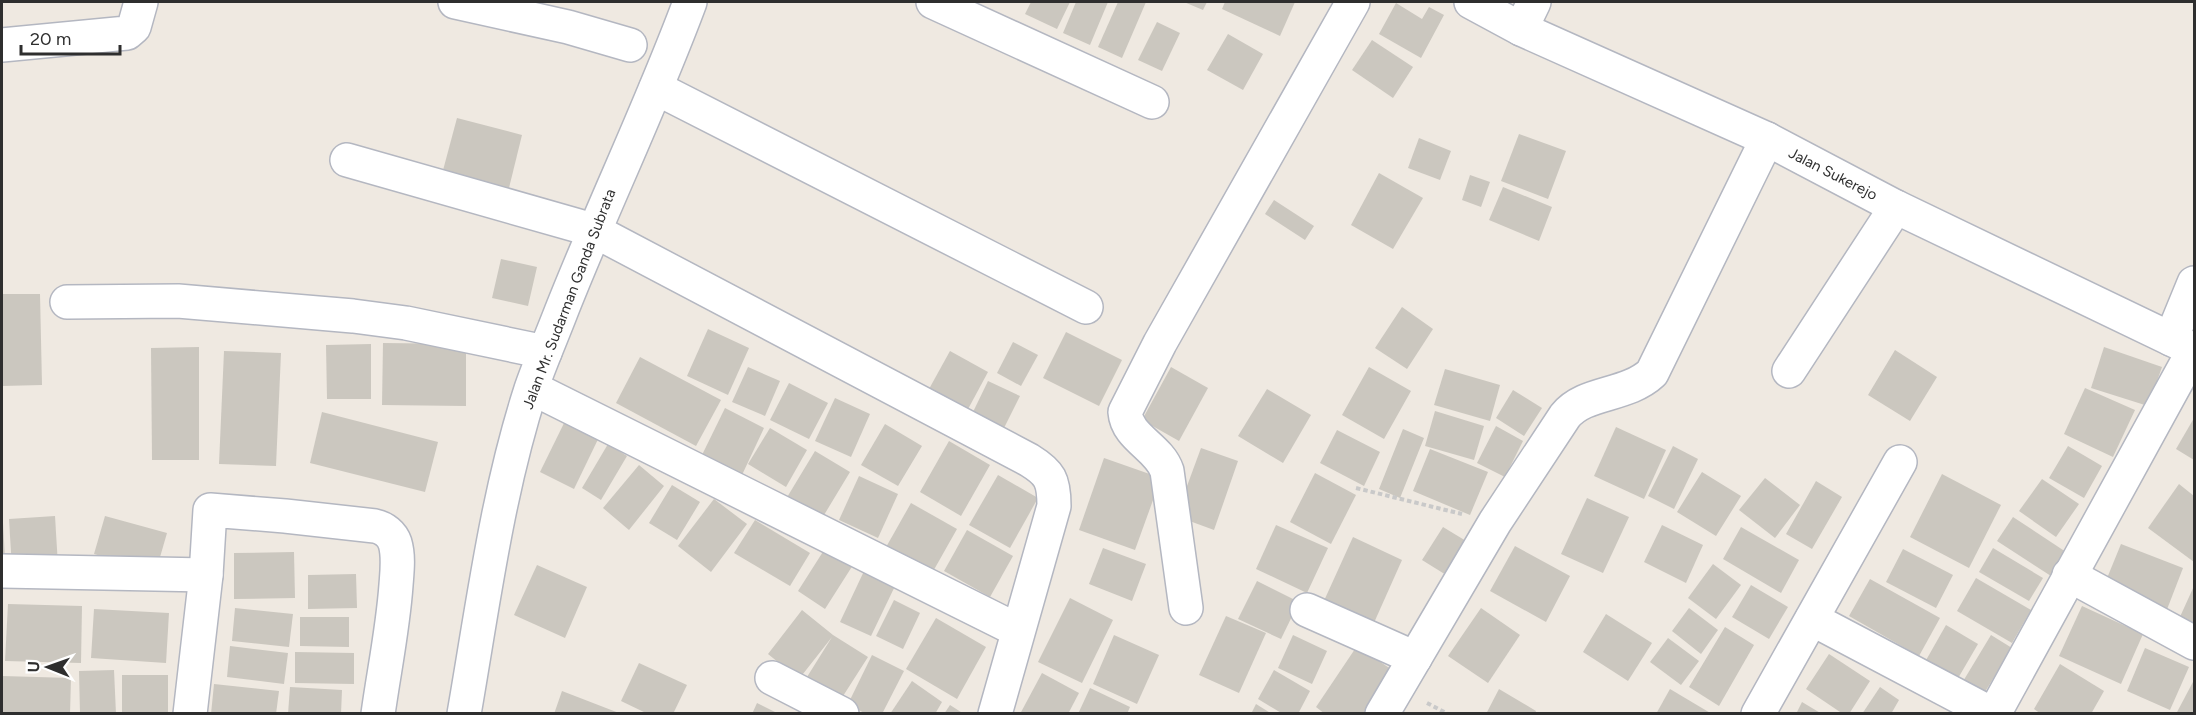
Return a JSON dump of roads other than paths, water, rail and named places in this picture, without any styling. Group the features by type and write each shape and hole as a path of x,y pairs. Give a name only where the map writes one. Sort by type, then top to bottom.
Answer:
{"street":[{"path":"2,45 127,33 134,27 141,2"},
{"path":"455,2 568,27 630,45"},
{"name":"Jalan Mr. Sudarman Ganda Subrata","path":"464,714 496,529 509,468 532,387 593,230 656,88 690,2"},
{"path":"933,2 1152,102"},
{"path":"1186,608 1167,471 1160,457 1127,424 1125,412 1160,343 1353,2"},
{"name":"Jalan Sukerejo","path":"1471,2 1527,15 1896,207 2186,347"},
{"path":"656,88 1086,307"},
{"path":"1382,714 1495,522 1570,410 1583,402 1631,388 1652,373 1767,140"},
{"path":"347,160 593,230 1018,454 1048,474 1054,492 1054,506 995,714"},
{"path":"1789,371 1896,207"},
{"path":"1812,619 1993,714 2069,575 2186,347 2194,283"},
{"path":"67,302 178,301 353,316 406,323 546,352"},
{"path":"532,387 1017,630"},
{"path":"1758,714 1900,462"},
{"path":"190,714 206,575 210,510 375,526 386,531 395,543 397,574 378,714"},
{"path":"2,571 206,575"},
{"path":"2069,575 2194,643"},
{"path":"1307,610 1414,658"},
{"path":"772,678 842,714"}]}
